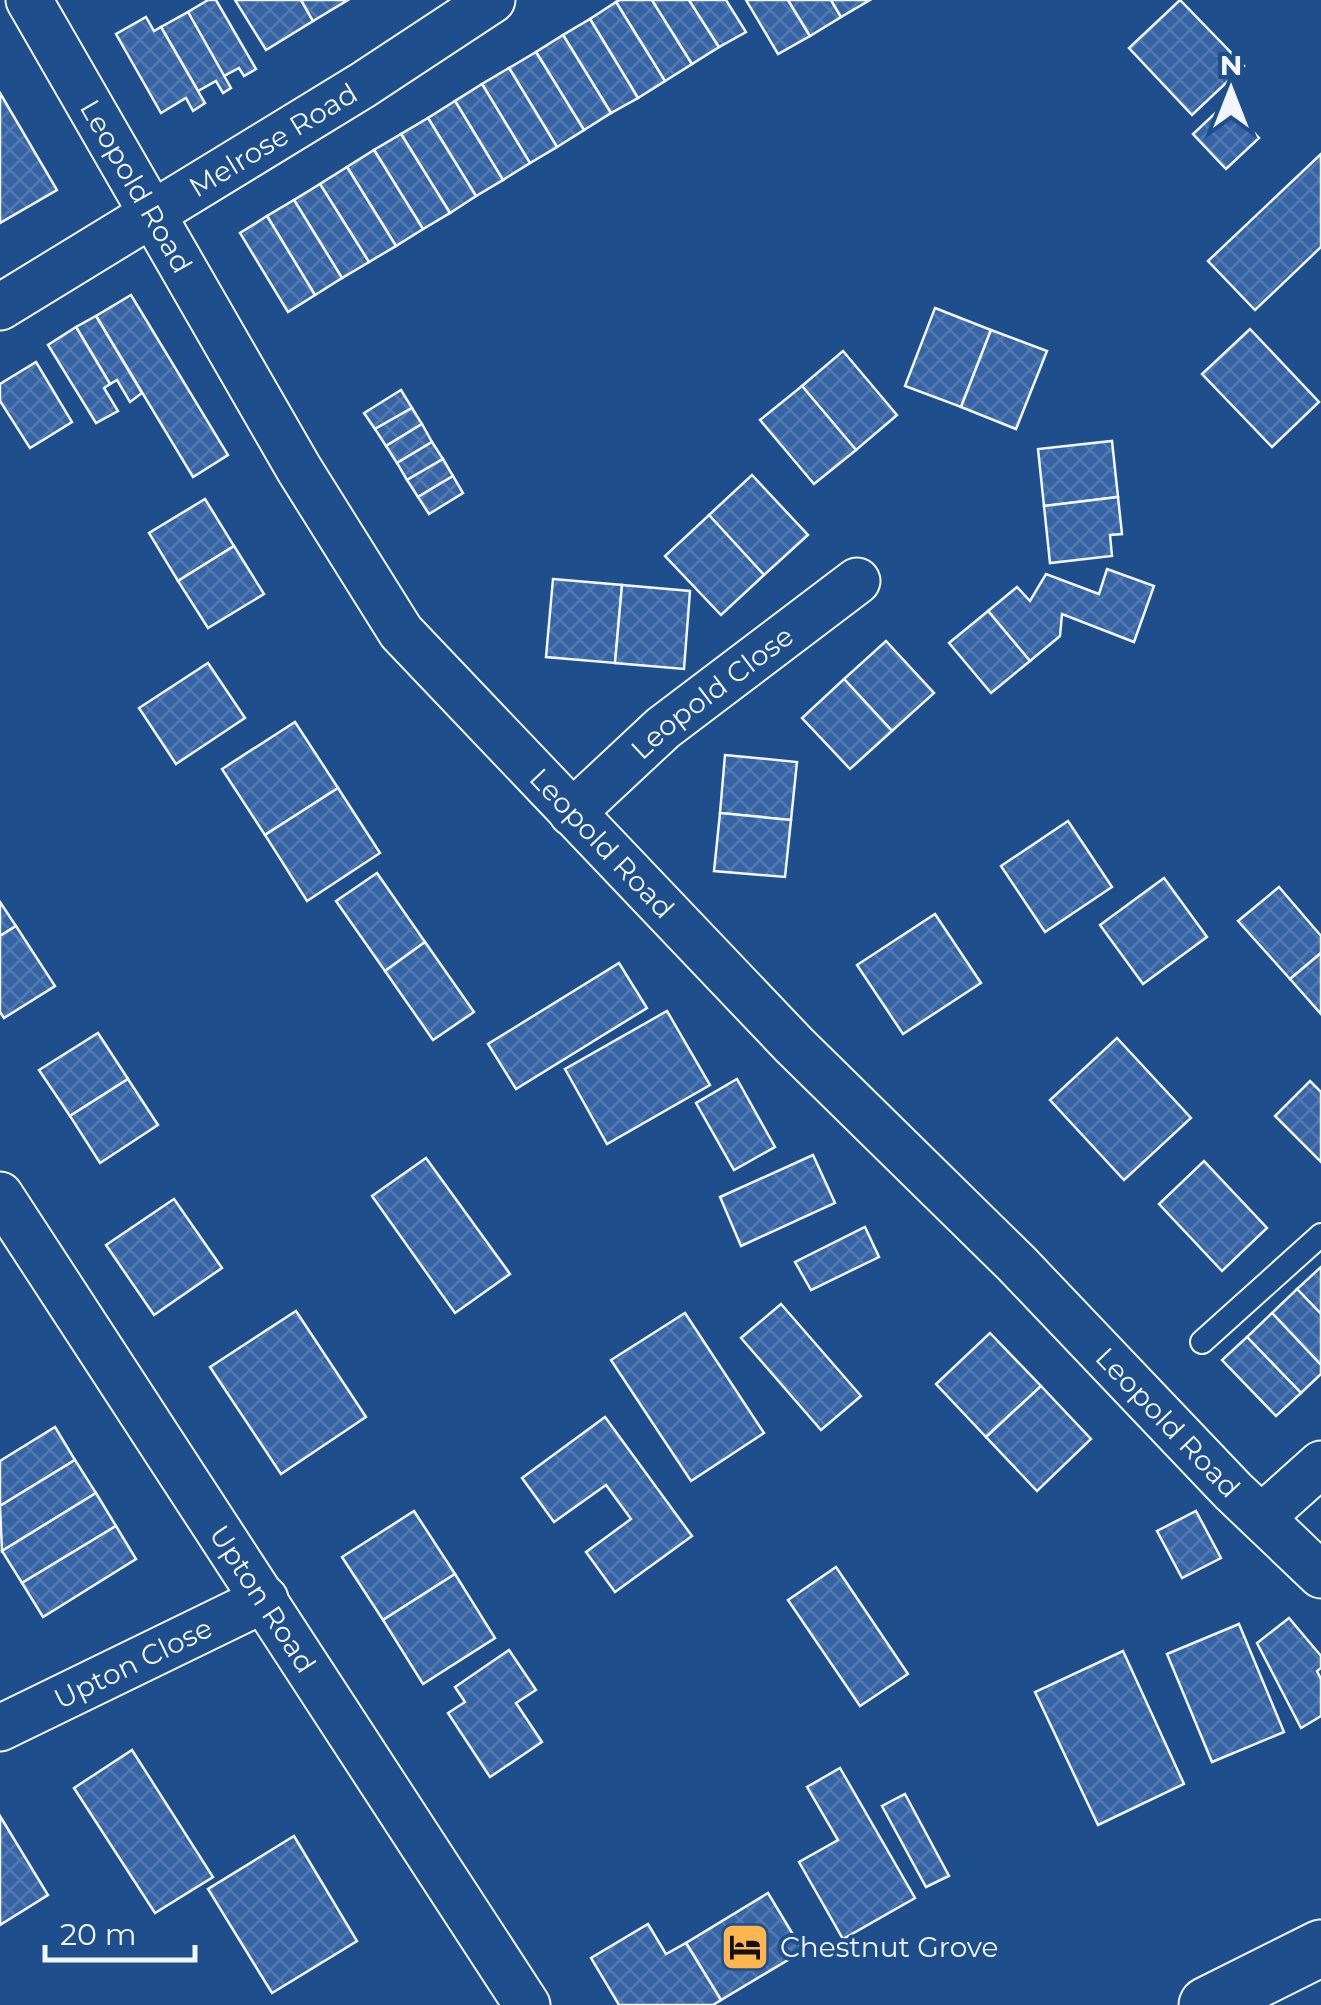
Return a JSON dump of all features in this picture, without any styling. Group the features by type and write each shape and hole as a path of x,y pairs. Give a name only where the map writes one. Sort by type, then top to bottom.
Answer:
{"highway":[{"path":"1208,2005 1321,1948"}],"street":[{"name":"Leopold Road","path":"28,0 299,470 401,632 794,1045 1017,1264 1321,1575"},
{"name":"Melrose Road","path":"0,306 363,85 492,0"},
{"name":"Leopold Close","path":"572,813 663,728 857,582"},
{"name":"Upton Road","path":"0,1194 527,2005"},
{"path":"1263,1516 1321,1464"},
{"name":"Upton Close","path":"0,1728 265,1599"}],"lane":[{"path":"1202,1342 1321,1235"}],"building":[{"path":"208,0 216,0 256,69 244,76 239,68 224,76 188,12"},
{"path":"235,0 301,0 313,21 266,50"},
{"path":"301,0 348,0 313,21"},
{"path":"652,0 692,64 665,81 616,2"},
{"path":"652,0 689,0 719,47 692,64"},
{"path":"689,0 726,0 746,32 719,47"},
{"path":"746,0 788,0 810,36 778,54"},
{"path":"788,0 831,0 841,17 810,36"},
{"path":"831,0 870,0 841,17"},
{"path":"1180,0 1244,66 1192,115 1129,48"},
{"path":"616,2 665,81 638,98 590,19"},
{"path":"188,12 231,88 223,93 216,81 198,91 161,27"},
{"path":"146,17 154,31 161,27 205,103 193,111 186,98 161,113 116,34"},
{"path":"590,19 638,98 611,113 563,35"},
{"path":"563,35 611,113 584,130 536,52"},
{"path":"536,52 584,130 557,147 509,68"},
{"path":"509,68 557,147 530,163 482,84"},
{"path":"482,84 530,163 503,180 455,101"},
{"path":"0,93 57,190 0,223"},
{"path":"455,101 503,180 476,196 428,118"},
{"path":"1226,103 1259,138 1226,169 1193,134"},
{"path":"428,118 476,196 450,213 401,134"},
{"path":"401,134 450,213 423,229 374,150"},
{"path":"374,150 423,229 396,246 347,167"},
{"path":"1321,154 1321,247 1255,310 1208,261"},
{"path":"347,167 396,246 369,262 320,184"},
{"path":"320,184 369,262 342,278 294,200"},
{"path":"294,200 342,278 315,295 267,216"},
{"path":"267,216 315,295 288,312 240,233"},
{"path":"131,295 228,455 193,477 96,316"},
{"path":"935,308 991,330 961,407 905,386"},
{"path":"96,316 142,393 130,402 117,380 110,384 76,327"},
{"path":"76,327 110,384 104,388 118,411 96,423 48,345"},
{"path":"1250,329 1319,402 1272,447 1202,374"},
{"path":"991,330 1047,351 1016,429 961,407"},
{"path":"843,351 897,415 856,450 802,386"},
{"path":"36,362 72,422 30,448 0,401 0,384"},
{"path":"802,386 856,450 814,484 760,420"},
{"path":"401,390 412,408 375,429 364,413"},
{"path":"412,408 422,424 386,446 375,429"},
{"path":"422,424 432,442 397,463 386,446"},
{"path":"1112,441 1118,497 1044,506 1038,449"},
{"path":"432,442 443,459 407,480 397,463"},
{"path":"443,459 453,476 418,497 407,480"},
{"path":"752,475 808,535 764,575 709,515"},
{"path":"453,476 463,493 429,514 418,497"},
{"path":"1118,497 1122,534 1110,535 1112,556 1050,563 1044,506"},
{"path":"205,499 234,546 178,581 149,533"},
{"path":"709,515 764,575 721,615 665,556"},
{"path":"234,546 264,594 208,628 178,581"},
{"path":"1107,569 1154,586 1134,642 1062,614 1060,636 1030,661 988,611 1017,587 1030,601 1046,574 1099,594"},
{"path":"553,579 622,585 615,663 546,657"},
{"path":"622,585 690,591 684,669 615,663"},
{"path":"988,611 1030,661 991,693 949,643"},
{"path":"886,641 934,693 892,731 844,679"},
{"path":"208,663 245,718 176,764 139,708"},
{"path":"844,679 892,731 850,769 802,718"},
{"path":"295,722 338,788 265,835 222,769"},
{"path":"725,755 797,762 791,820 720,813"},
{"path":"338,788 380,853 307,901 265,835"},
{"path":"720,813 791,820 785,877 714,871"},
{"path":"1068,821 1112,887 1045,932 1001,866"},
{"path":"377,873 425,942 385,971 336,901"},
{"path":"1164,878 1207,937 1143,984 1100,925"},
{"path":"1279,887 1321,936 1321,953 1290,979 1238,921"},
{"path":"0,902 16,926 0,936"},
{"path":"935,914 981,983 903,1034 857,965"},
{"path":"16,926 55,986 4,1018 0,1012 0,936"},
{"path":"425,942 474,1012 433,1040 385,971"},
{"path":"1321,953 1321,1014 1290,979"},
{"path":"619,963 647,1008 516,1089 488,1044"},
{"path":"667,1011 710,1085 607,1144 565,1069"},
{"path":"98,1033 128,1079 70,1116 39,1070"},
{"path":"1117,1038 1191,1118 1124,1180 1050,1100"},
{"path":"128,1079 158,1125 100,1163 70,1116"},
{"path":"737,1079 775,1147 734,1170 696,1103"},
{"path":"1310,1081 1321,1092 1321,1162 1275,1116"},
{"path":"813,1155 835,1203 741,1246 720,1197"},
{"path":"426,1158 510,1274 455,1313 372,1196"},
{"path":"1204,1161 1267,1228 1222,1271 1159,1204"},
{"path":"174,1199 222,1268 154,1315 106,1245"},
{"path":"865,1227 879,1257 811,1290 795,1262"},
{"path":"1321,1267 1321,1314 1297,1289"},
{"path":"1297,1289 1321,1314 1321,1365 1272,1313"},
{"path":"781,1304 861,1396 821,1430 741,1338"},
{"path":"296,1311 366,1417 281,1474 210,1367"},
{"path":"685,1313 764,1433 691,1481 611,1360"},
{"path":"1272,1313 1321,1365 1321,1374 1301,1393 1247,1337"},
{"path":"990,1333 1041,1386 986,1437 936,1384"},
{"path":"1247,1337 1301,1393 1276,1416 1222,1360"},
{"path":"1041,1386 1091,1439 1037,1491 986,1437"},
{"path":"605,1417 692,1536 615,1592 586,1552 631,1519 606,1485 554,1522 522,1478"},
{"path":"55,1427 75,1460 0,1506 0,1461"},
{"path":"75,1460 96,1493 2,1551 0,1506"},
{"path":"96,1493 116,1526 22,1583 2,1551"},
{"path":"414,1511 455,1574 383,1620 342,1557"},
{"path":"1196,1511 1221,1558 1182,1578 1157,1531"},
{"path":"116,1526 136,1559 43,1617 22,1583"},
{"path":"836,1567 908,1674 860,1706 788,1600"},
{"path":"455,1574 495,1638 423,1684 383,1620"},
{"path":"1289,1618 1321,1656 1321,1668 1317,1671 1321,1679 1321,1716 1301,1728 1257,1643"},
{"path":"1239,1624 1284,1732 1212,1762 1167,1654"},
{"path":"509,1650 536,1690 516,1703 542,1742 490,1777 448,1713 465,1702 455,1687"},
{"path":"1123,1651 1184,1784 1098,1825 1035,1692"},
{"path":"132,1750 213,1877 155,1913 74,1788"},
{"path":"840,1768 915,1898 843,1939 799,1862 838,1840 807,1787"},
{"path":"905,1794 949,1876 926,1887 882,1806"},
{"path":"0,1816 48,1895 0,1925"},
{"path":"294,1836 357,1941 272,1993 208,1889"},
{"name":"Chestnut Grove","path":"768,1893 803,1951 721,2000 686,1943"},
{"path":"648,1924 666,1954 686,1943 721,2000 713,2005 619,2005 591,1958"}],"place":[{"name":"Chestnut Grove","path":"745,1947"}]}
